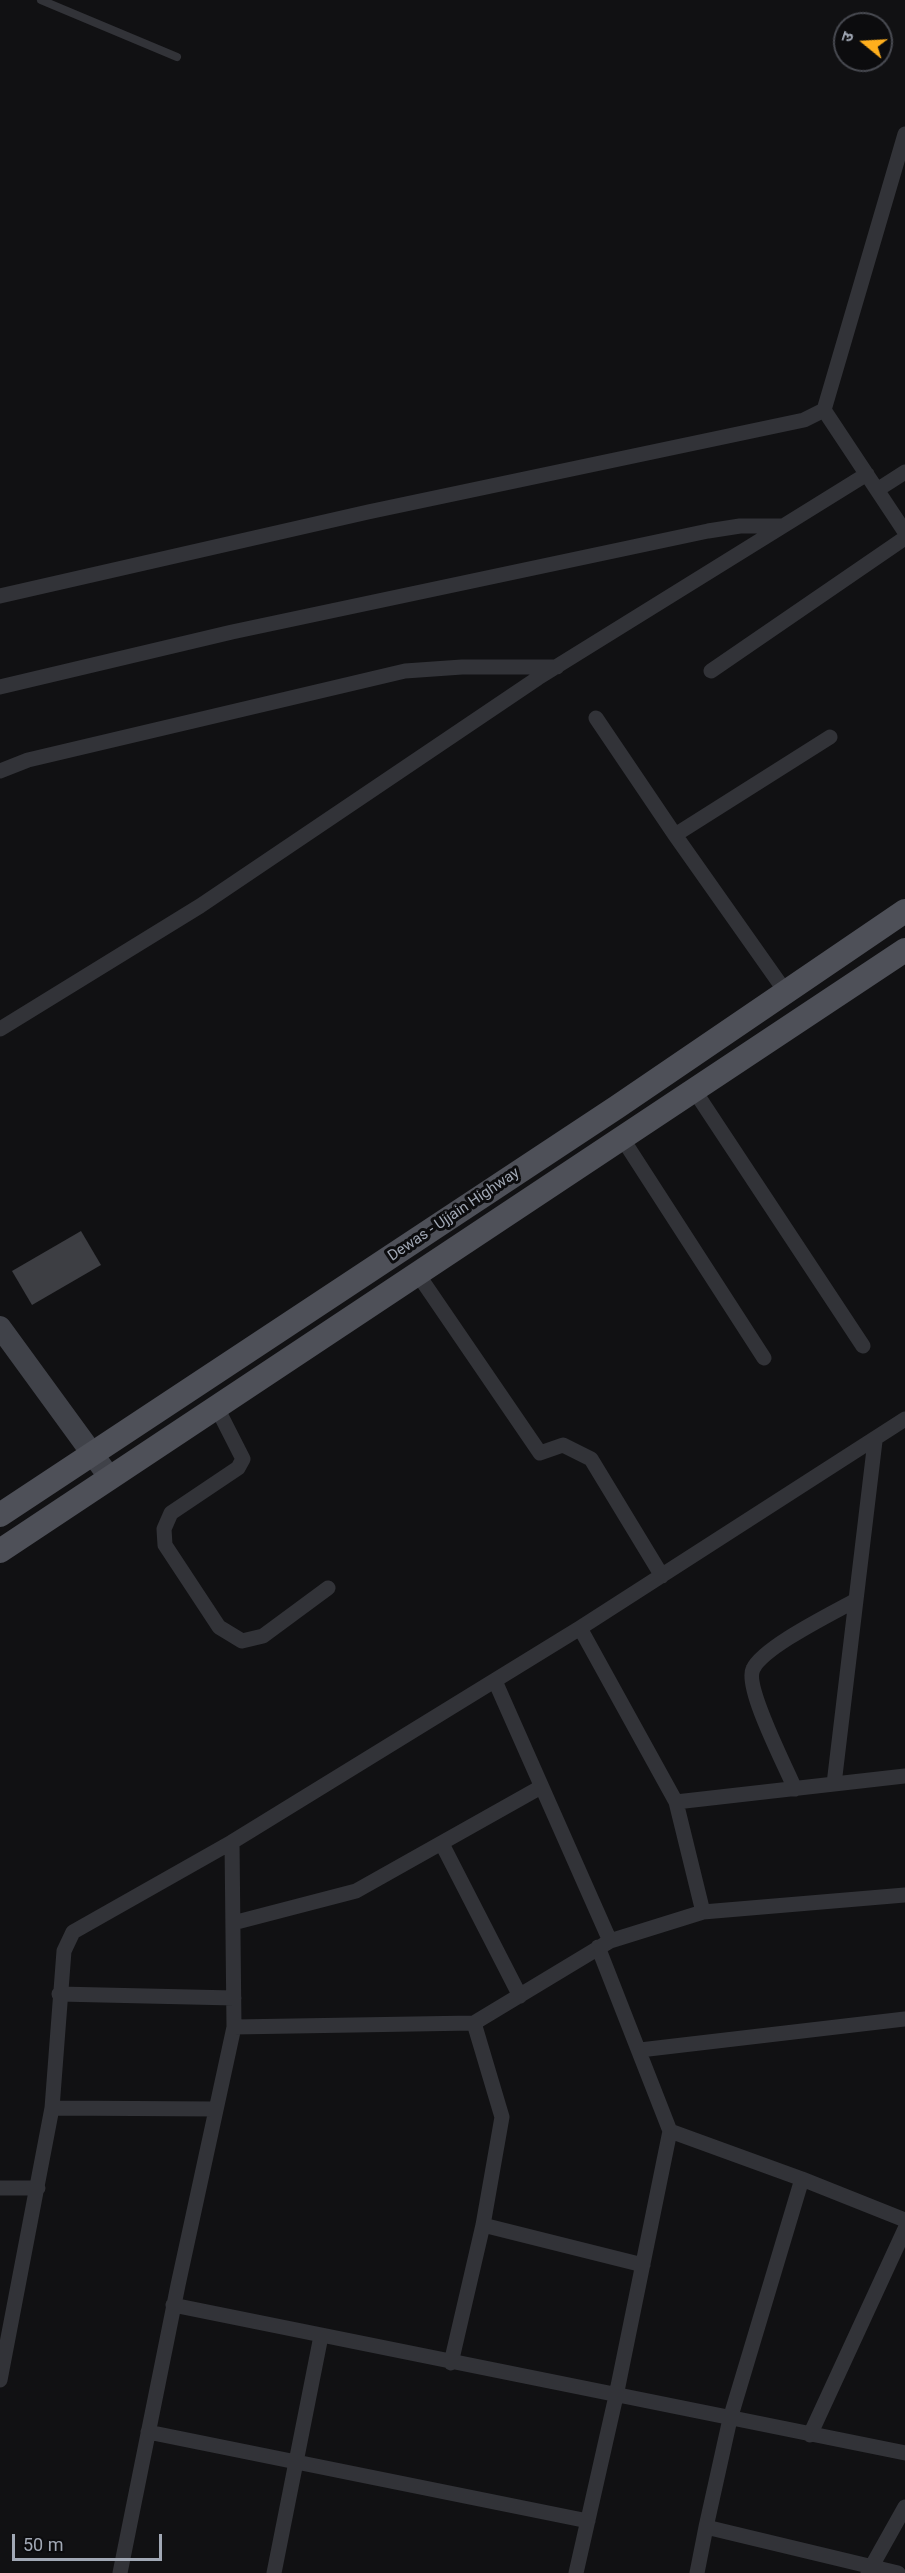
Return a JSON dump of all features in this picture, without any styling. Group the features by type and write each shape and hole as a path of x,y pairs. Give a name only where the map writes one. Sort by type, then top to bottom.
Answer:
{"main road":[{"name":"Dewas - Ujjain Highway","path":"0,1515 617,1107 785,990 905,911"},
{"name":"Dewas - Ujjain Highway","path":"0,1551 905,950"}],"street":[{"path":"905,134 824,410 836,432 905,532"},
{"path":"0,596 368,512 804,420 824,410"},
{"path":"878,490 905,472"},
{"path":"0,1029 200,906 557,667 867,474"},
{"path":"0,687 232,632 708,531 740,526 782,526"},
{"path":"711,671 905,538"},
{"path":"0,771 28,760 405,671 462,667 557,667"},
{"path":"596,718 675,835 785,990"},
{"path":"675,835 830,737"},
{"path":"694,1090 863,1346"},
{"path":"622,1138 764,1358"},
{"path":"417,1272 540,1453 563,1445 591,1459 662,1576"},
{"path":"0,1327 110,1479"},
{"path":"216,1406 243,1459 238,1468 171,1513 164,1529 165,1545 219,1627 242,1641 263,1636 328,1588"},
{"path":"0,2380 7,2304 38,2188 52,2108 64,1951 73,1932 232,1842 495,1681 875,1441 905,1419"},
{"path":"834,1784 875,1441"},
{"path":"795,1789 752,1689 752,1670 764,1654 856,1600"},
{"path":"580,1628 676,1802 703,1912"},
{"path":"495,1681 541,1787 604,1944 670,2131 616,2396 576,2573"},
{"path":"676,1802 905,1776"},
{"path":"233,1923 356,1891 541,1787"},
{"path":"120,2573 173,2306 234,2027 232,1842"},
{"path":"442,1844 520,1996"},
{"path":"234,2027 474,2023 604,1944 703,1912 905,1895"},
{"path":"59,1994 234,1998"},
{"path":"640,2050 905,2019"},
{"path":"451,2363 483,2225 502,2117 474,2023"},
{"path":"52,2108 216,2109"},
{"path":"670,2131 802,2179 905,2220"},
{"path":"696,2573 730,2420 802,2179"},
{"path":"0,2188 38,2188"},
{"path":"483,2225 643,2265"},
{"path":"810,2435 905,2229"},
{"path":"173,2306 730,2420 905,2453"},
{"path":"274,2573 321,2336"},
{"path":"148,2432 588,2521"},
{"path":"870,2570 905,2507"},
{"path":"706,2528 870,2570 898,2573"}],"lane":[{"path":"41,0 177,57"}],"building":[{"path":"81,1231 101,1265 32,1305 12,1271"}]}
